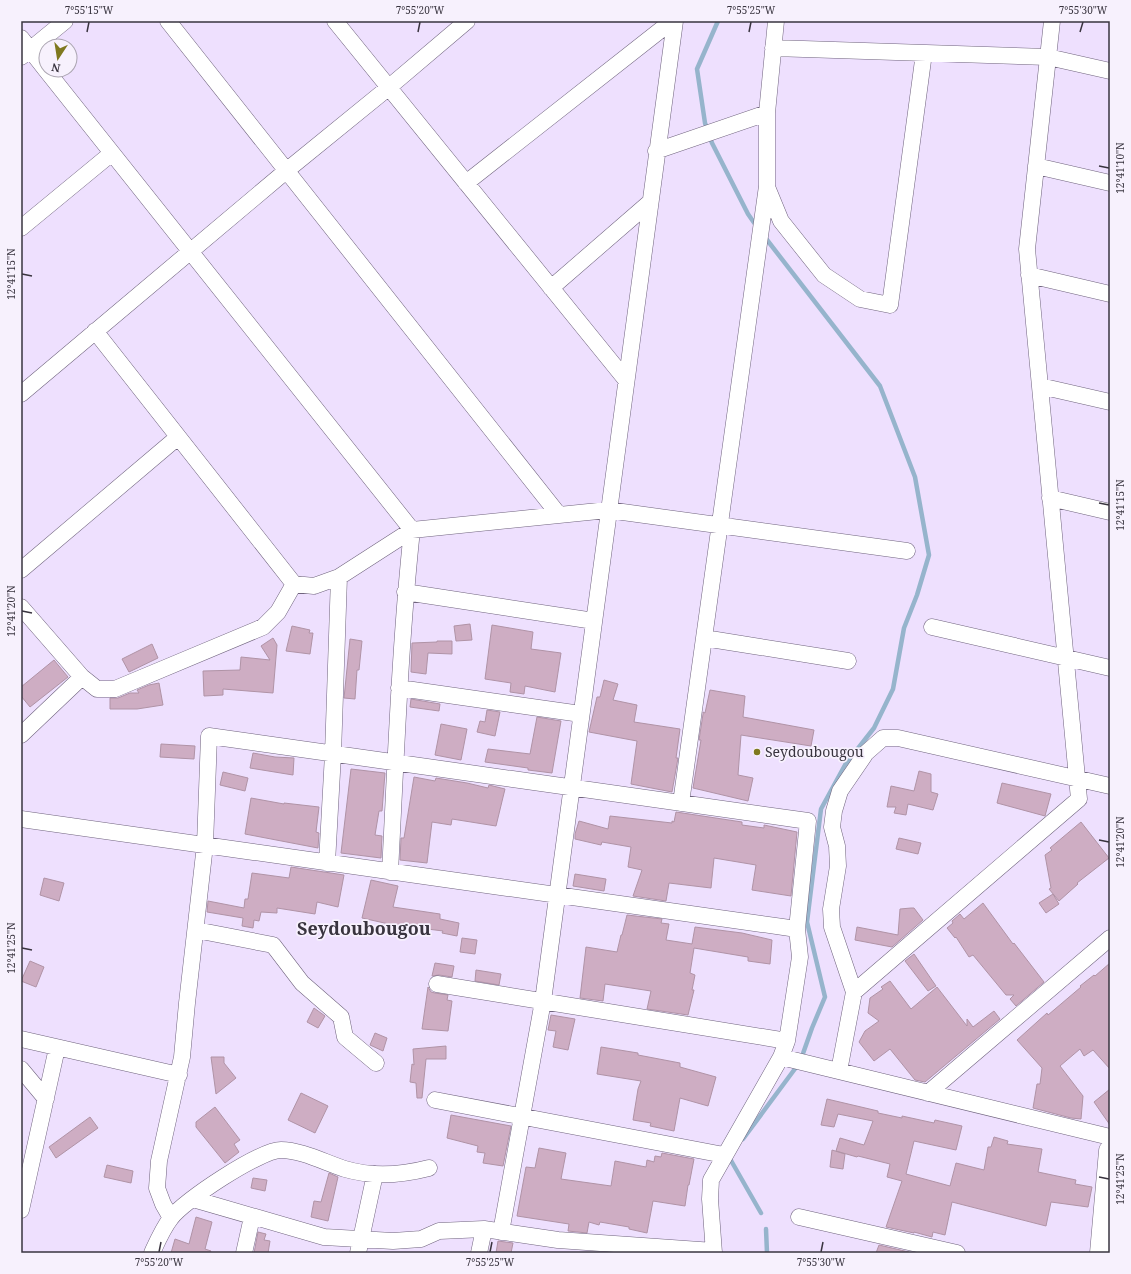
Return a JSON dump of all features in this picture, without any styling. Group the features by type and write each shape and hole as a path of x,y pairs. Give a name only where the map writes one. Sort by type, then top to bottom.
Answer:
{"street":[{"path":"38,62 24,48 65,21"},
{"path":"168,21 560,515"},
{"path":"335,21 626,380"},
{"path":"21,394 286,170 388,88 467,21"},
{"path":"466,183 673,21"},
{"path":"501,1232 543,1001 673,21"},
{"path":"681,803 767,186 767,113 776,21"},
{"path":"854,992 1079,799 1027,249 1052,21"},
{"path":"773,48 1048,57 1110,72"},
{"path":"767,186 781,221 824,275 860,299 890,305 924,53"},
{"path":"52,78 412,530 405,592 390,872"},
{"path":"656,151 767,113"},
{"path":"21,228 112,153"},
{"path":"1036,166 1110,183"},
{"path":"551,288 649,203"},
{"path":"1029,275 1110,294"},
{"path":"95,331 294,584 314,586 338,577 412,530 608,510 907,551"},
{"path":"1040,386 1110,402"},
{"path":"21,570 178,437"},
{"path":"1050,498 1110,512"},
{"path":"328,863 338,577"},
{"path":"21,607 82,677 97,688 115,689 264,626 278,612 294,584"},
{"path":"405,592 594,621"},
{"path":"932,627 1110,668"},
{"path":"704,638 848,661"},
{"path":"21,735 82,677"},
{"path":"399,688 581,714"},
{"path":"171,1218 163,1204 157,1188 159,1161 182,1057 205,845 209,736 808,821 797,929 800,957 787,1041 781,1057 711,1180 714,1252 556,1246 484,1229 439,1231 421,1240 393,1241 359,1246 192,1199"},
{"path":"838,1071 854,992 832,927 830,909 838,860 838,846 832,827 834,811 840,791 866,753 883,738 898,738 1110,786"},
{"path":"21,819 797,929"},
{"path":"196,930 273,945 302,983 341,1017 345,1037 376,1063"},
{"path":"928,1093 1110,938"},
{"path":"437,984 787,1041"},
{"path":"21,1040 179,1075"},
{"path":"21,1210 57,1048"},
{"path":"781,1057 1110,1137"},
{"path":"21,1069 46,1099"},
{"path":"434,1100 724,1155"},
{"path":"152,1253 171,1218 192,1199 229,1174 255,1159 280,1150 306,1155 346,1169 375,1174 410,1173 429,1168"},
{"path":"1101,1253 1110,1152"},
{"path":"359,1246 375,1174"},
{"path":"244,1253 252,1217"},
{"path":"800,1217 957,1253"},
{"path":"479,1253 484,1229"}],"building":[{"path":"470,624 472,640 456,641 454,626"},
{"path":"492,625 533,632 531,649 561,653 555,692 525,686 524,694 510,692 511,683 485,679"},
{"path":"292,626 310,630 309,633 313,633 310,654 286,651"},
{"path":"273,638 277,645 273,693 223,689 223,695 204,696 203,671 240,670 241,657 270,660 261,646"},
{"path":"350,639 362,641 359,670 357,670 355,699 344,698"},
{"path":"452,641 452,654 428,653 426,674 411,672 412,643"},
{"path":"152,644 158,658 129,672 122,659"},
{"path":"54,660 68,677 30,707 21,696 21,687"},
{"path":"604,680 618,684 613,700 637,705 634,722 680,729 676,758 678,758 672,792 631,784 637,741 589,732 597,697 600,697"},
{"path":"159,683 163,705 137,709 110,709 110,698 118,698 130,693 139,693 137,690"},
{"path":"710,690 745,696 743,717 814,730 811,746 741,735 738,775 753,778 748,801 693,788 701,740 699,740 703,712 705,713"},
{"path":"411,699 440,704 439,711 410,707"},
{"path":"487,710 500,712 495,736 477,732 480,721 485,722"},
{"path":"537,717 561,721 552,773 485,762 488,749 530,754"},
{"path":"441,724 467,729 461,760 435,755"},
{"path":"161,744 195,746 194,759 160,757"},
{"path":"253,753 275,757 294,758 293,775 250,768"},
{"path":"351,769 385,773 382,811 379,811 375,835 382,836 381,858 341,853"},
{"path":"919,771 931,774 931,792 938,794 933,810 908,804 906,815 894,813 896,807 887,807 891,786 914,791"},
{"path":"223,772 248,778 245,791 220,785"},
{"path":"414,777 435,781 436,778 488,788 489,785 505,789 496,826 452,819 451,825 432,822 427,863 400,860 401,838 404,838"},
{"path":"1002,783 1051,794 1045,816 997,803"},
{"path":"251,798 284,804 319,807 316,832 319,833 318,848 245,834"},
{"path":"676,812 742,822 742,825 764,828 764,825 797,832 791,896 752,890 756,865 714,858 711,888 669,883 666,901 633,896 642,870 628,867 631,847 602,842 601,845 575,839 579,821 608,829 610,816 672,823 672,821 674,822"},
{"path":"1081,822 1109,858 1077,883 1078,884 1059,901 1049,889 1051,888 1045,855 1052,850 1050,848"},
{"path":"899,838 921,843 918,854 896,849"},
{"path":"291,867 344,875 338,907 317,902 315,914 277,908 277,913 261,912 259,921 254,920 253,928 242,926 243,918 207,912 208,901 244,908 245,899 248,899 252,873 289,878"},
{"path":"575,874 606,879 604,891 573,886"},
{"path":"44,878 64,883 59,901 40,895"},
{"path":"371,880 398,886 393,907 440,914 440,919 459,923 457,936 442,933 443,931 389,924 362,918"},
{"path":"1053,894 1059,904 1046,913 1039,903"},
{"path":"983,903 1013,944 1014,943 1044,982 1016,1006 1010,999 1014,995 1006,995 973,955 969,957 956,937 955,938 947,928 960,914 964,919"},
{"path":"914,908 923,920 892,947 855,940 857,927 898,935 900,909"},
{"path":"627,915 662,919 661,923 669,924 666,940 692,944 695,927 742,933 772,940 770,964 748,961 748,957 694,948 690,973 695,975 692,990 694,990 688,1015 647,1009 651,991 605,984 603,1001 580,998 586,947 617,952"},
{"path":"462,938 477,940 475,954 460,952"},
{"path":"914,954 936,986 928,991 905,961"},
{"path":"30,961 44,967 36,987 21,981"},
{"path":"435,963 454,966 452,977 439,975 432,976"},
{"path":"1110,963 1110,1069 1093,1050 1084,1056 1080,1049 1060,1066 1083,1096 1081,1119 1071,1118 1033,1108 1037,1084 1040,1084 1042,1068 1017,1040 1047,1013 1048,1015 1081,987 1080,986"},
{"path":"476,970 501,974 499,985 475,981"},
{"path":"890,981 911,1009 937,987 967,1026 967,1019 973,1027 994,1011 1000,1019 925,1082 915,1080 890,1049 874,1061 859,1042 865,1031 879,1021 868,1013 870,998 883,989 881,987"},
{"path":"428,987 431,992 448,995 447,1000 452,1001 448,1031 422,1029"},
{"path":"314,1008 325,1016 318,1028 307,1022"},
{"path":"551,1015 575,1019 568,1050 553,1047 556,1031 548,1030"},
{"path":"375,1033 387,1038 383,1051 370,1045"},
{"path":"446,1046 446,1059 426,1059 422,1098 417,1098 416,1083 410,1082 412,1064 414,1065 413,1049"},
{"path":"601,1047 638,1053 638,1055 680,1063 680,1067 716,1077 708,1106 680,1098 674,1131 650,1126 651,1123 633,1120 638,1089 641,1081 597,1074"},
{"path":"211,1057 224,1057 224,1063 236,1078 216,1094"},
{"path":"1110,1089 1110,1125 1094,1102"},
{"path":"301,1093 328,1106 315,1133 288,1120"},
{"path":"827,1099 902,1118 902,1116 934,1123 935,1120 962,1126 956,1150 914,1141 906,1174 950,1186 956,1163 984,1170 988,1147 991,1147 994,1137 1008,1141 1007,1144 1042,1149 1038,1172 1076,1180 1075,1184 1092,1187 1088,1207 1051,1202 1046,1226 952,1202 945,1235 933,1232 932,1237 886,1227 902,1181 887,1177 890,1164 836,1151 840,1138 864,1145 873,1121 838,1114 834,1127 821,1125"},
{"path":"215,1107 240,1140 234,1144 239,1152 225,1163 196,1127 196,1122"},
{"path":"451,1115 511,1126 503,1166 483,1163 485,1153 477,1152 478,1146 447,1138"},
{"path":"90,1117 98,1128 56,1158 49,1147"},
{"path":"539,1148 566,1153 561,1179 611,1186 615,1161 646,1167 647,1160 654,1162 655,1156 661,1157 662,1153 694,1159 685,1206 653,1201 647,1233 629,1229 629,1227 600,1222 599,1225 589,1222 587,1233 568,1231 569,1224 517,1216 526,1167 535,1168"},
{"path":"832,1150 845,1154 843,1169 830,1167"},
{"path":"107,1165 133,1171 131,1183 104,1177"},
{"path":"329,1173 338,1177 328,1221 311,1217 314,1201 321,1202"},
{"path":"253,1178 267,1180 265,1191 251,1188"},
{"path":"196,1217 212,1222 205,1249 211,1251 210,1253 171,1253 175,1239 189,1244"},
{"path":"258,1232 266,1234 264,1240 270,1241 268,1253 254,1253"},
{"path":"498,1241 513,1243 511,1253 496,1253"},
{"path":"879,1245 909,1252 909,1253 876,1253"}],"waterway":[{"path":"718,21 697,69 705,123 712,143 748,214 757,227"},
{"path":"743,1139 800,1062 825,997 807,922 821,809 845,765 874,728 893,689 904,628 917,595 929,555 915,477 880,386 764,236"},
{"path":"730,1156 729,1157 761,1213"},
{"path":"766,1229 767,1253"}],"place":[{"name":"Seydoubougou","path":"757,752"}],"district":[{"name":"Seydoubougou","path":"364,929"}]}
